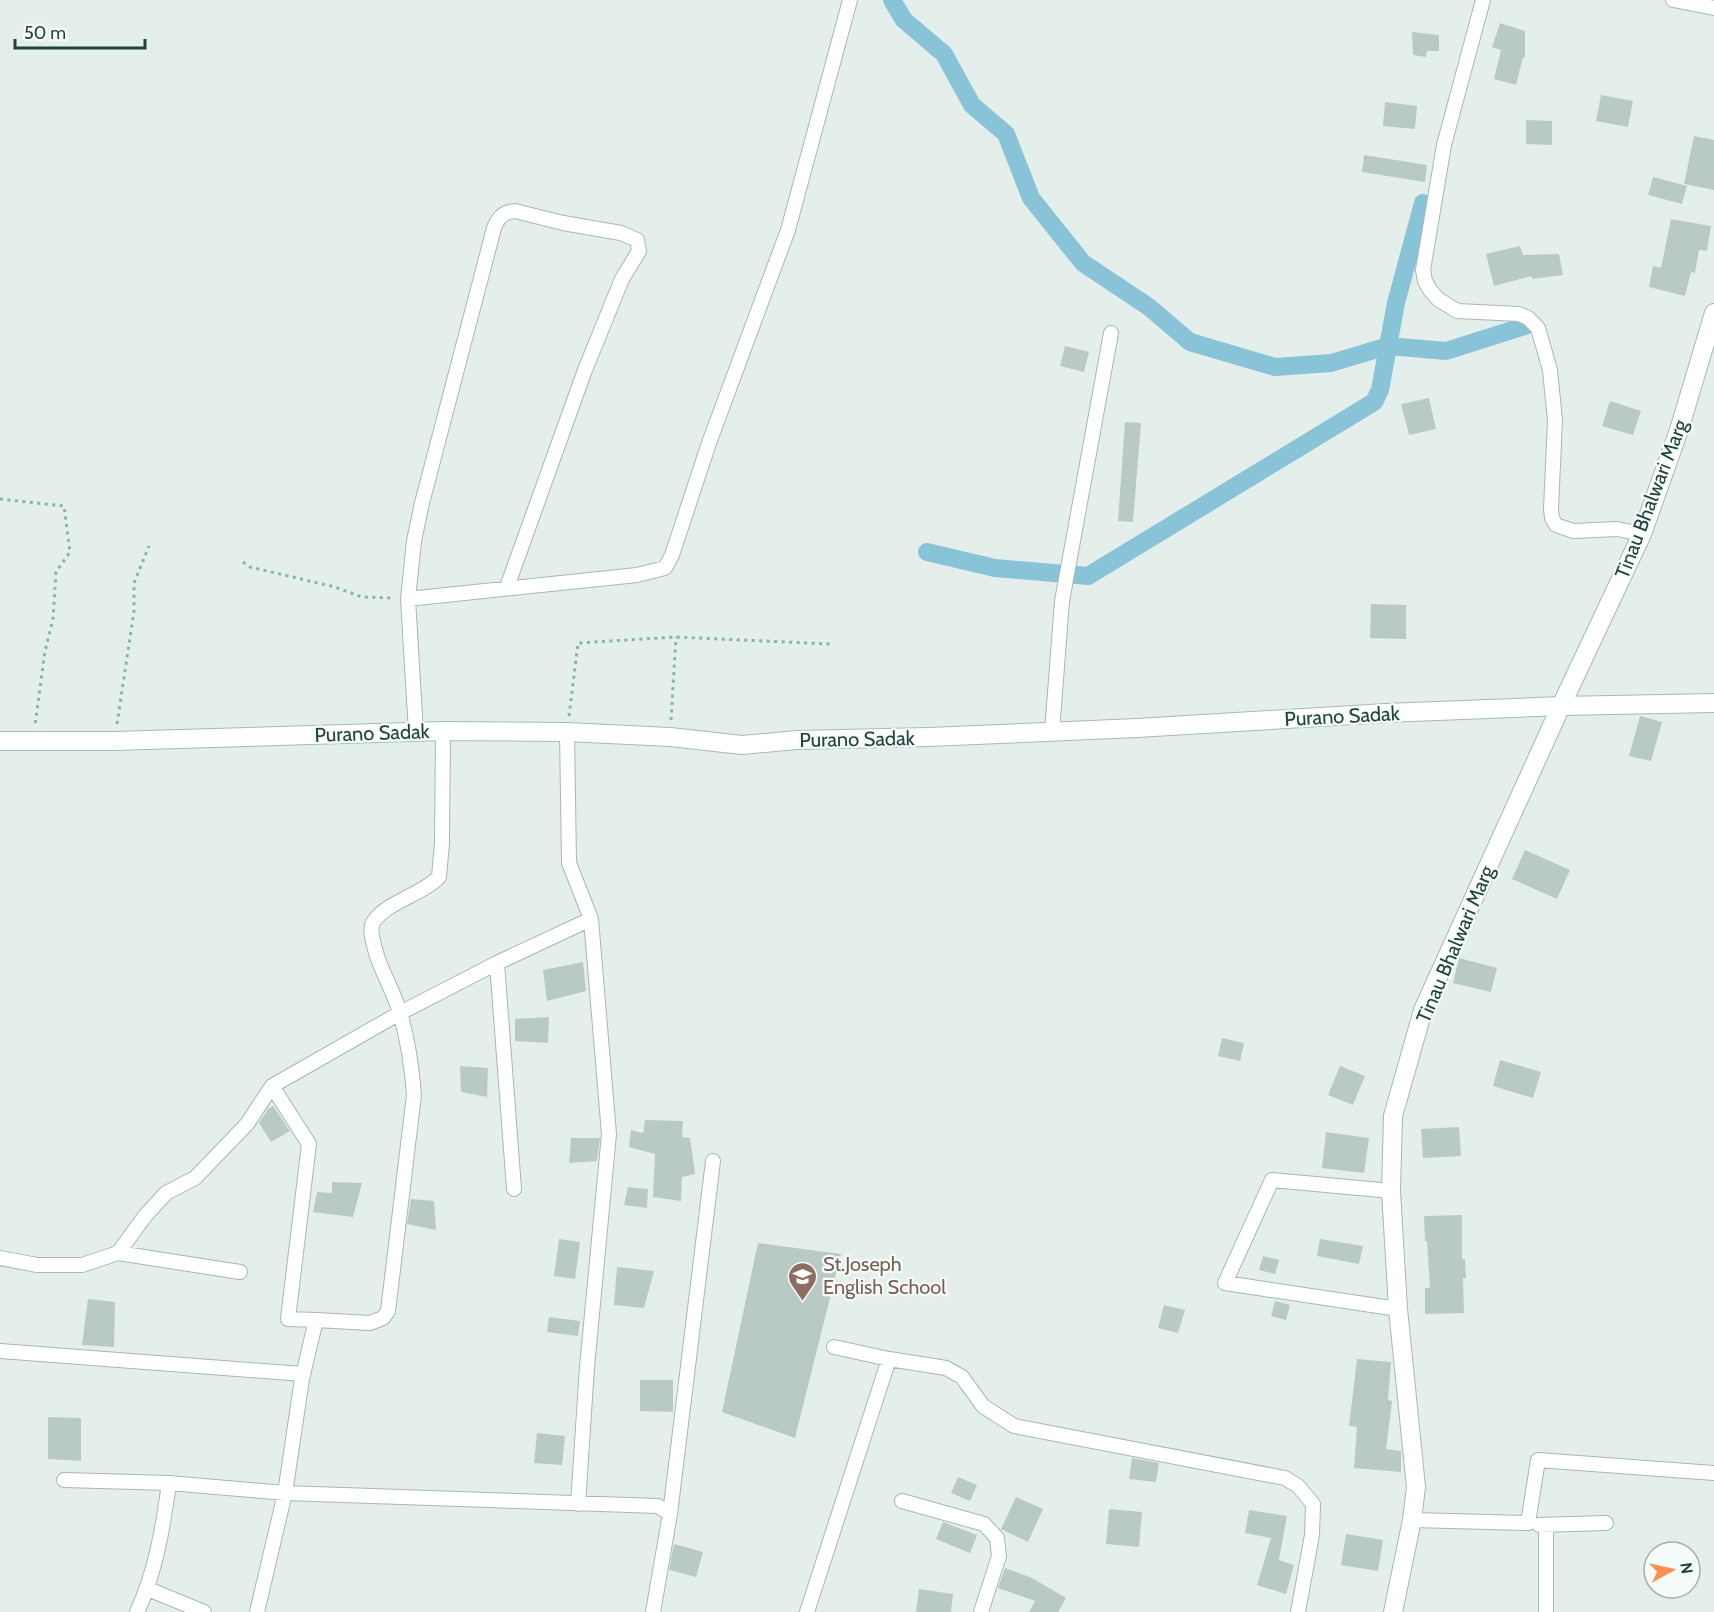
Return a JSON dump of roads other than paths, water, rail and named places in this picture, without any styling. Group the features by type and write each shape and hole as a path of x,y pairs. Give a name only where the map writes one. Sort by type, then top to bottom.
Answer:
{"main road":[{"name":"Tinau Bhalwari Marg","path":"1394,1612 1416,1487 1398,1309 1391,1191 1393,1116 1423,1010 1642,534 1679,430 1714,316"},
{"name":"Purano Sadak","path":"0,741 114,741 443,731 567,732 670,737 742,745 797,740 1052,732 1386,712 1714,703"}],"street":[{"path":"408,598 637,575 665,568 672,555 709,442 788,230 850,0"},
{"path":"1483,0 1444,145 1423,262 1425,281 1438,299 1457,312 1519,314 1528,318 1538,328 1550,370 1555,403 1551,509 1556,525 1573,531 1617,529 1642,534"},
{"path":"1673,0 1714,8"},
{"path":"416,732 408,598 414,541 422,503 498,219 509,211 515,211 563,223 621,233 637,240 639,251 622,279 585,370 507,587"},
{"path":"1052,732 1062,601 1112,333"},
{"path":"272,1086 309,1144 288,1319 370,1323 383,1318 388,1311 414,1095 411,1065 400,1013 377,957 371,926 374,920 397,903 438,877 442,843 443,731"},
{"path":"567,732 569,863 591,919 609,1134 587,1367 578,1504"},
{"path":"118,1254 145,1216 166,1193 195,1178 247,1124 272,1086 400,1013 497,963 591,919"},
{"path":"497,963 514,1189"},
{"path":"653,1612 670,1514 713,1161"},
{"path":"1391,1191 1272,1180 1226,1283 1398,1309"},
{"path":"0,1258 37,1265 82,1265 118,1254 240,1272"},
{"path":"257,1612 285,1493 303,1374 316,1320"},
{"path":"834,1347 946,1368 962,1377 983,1406 1014,1426 1286,1478 1298,1486 1313,1504 1312,1536 1298,1612"},
{"path":"0,1351 303,1374"},
{"path":"807,1612 889,1359"},
{"path":"1528,1523 1538,1460 1714,1473"},
{"path":"64,1480 169,1483 285,1493 658,1506 670,1514"},
{"path":"137,1612 148,1589 164,1522 169,1483"},
{"path":"902,1501 984,1524 997,1538 999,1556 981,1612"},
{"path":"1412,1520 1528,1523 1546,1526 1606,1523"},
{"path":"1546,1526 1546,1612"},
{"path":"148,1589 204,1612"}],"waterway":[{"path":"892,0 904,20 944,54 972,105 1006,134 1031,198 1083,263 1149,307 1190,342 1275,367 1331,363 1388,346 1446,351 1525,326"},
{"path":"927,552 995,568 1088,576 1374,402 1380,390 1396,303 1423,203"}],"place":[{"name":"St.Joseph English School","path":"802,1302"}]}
